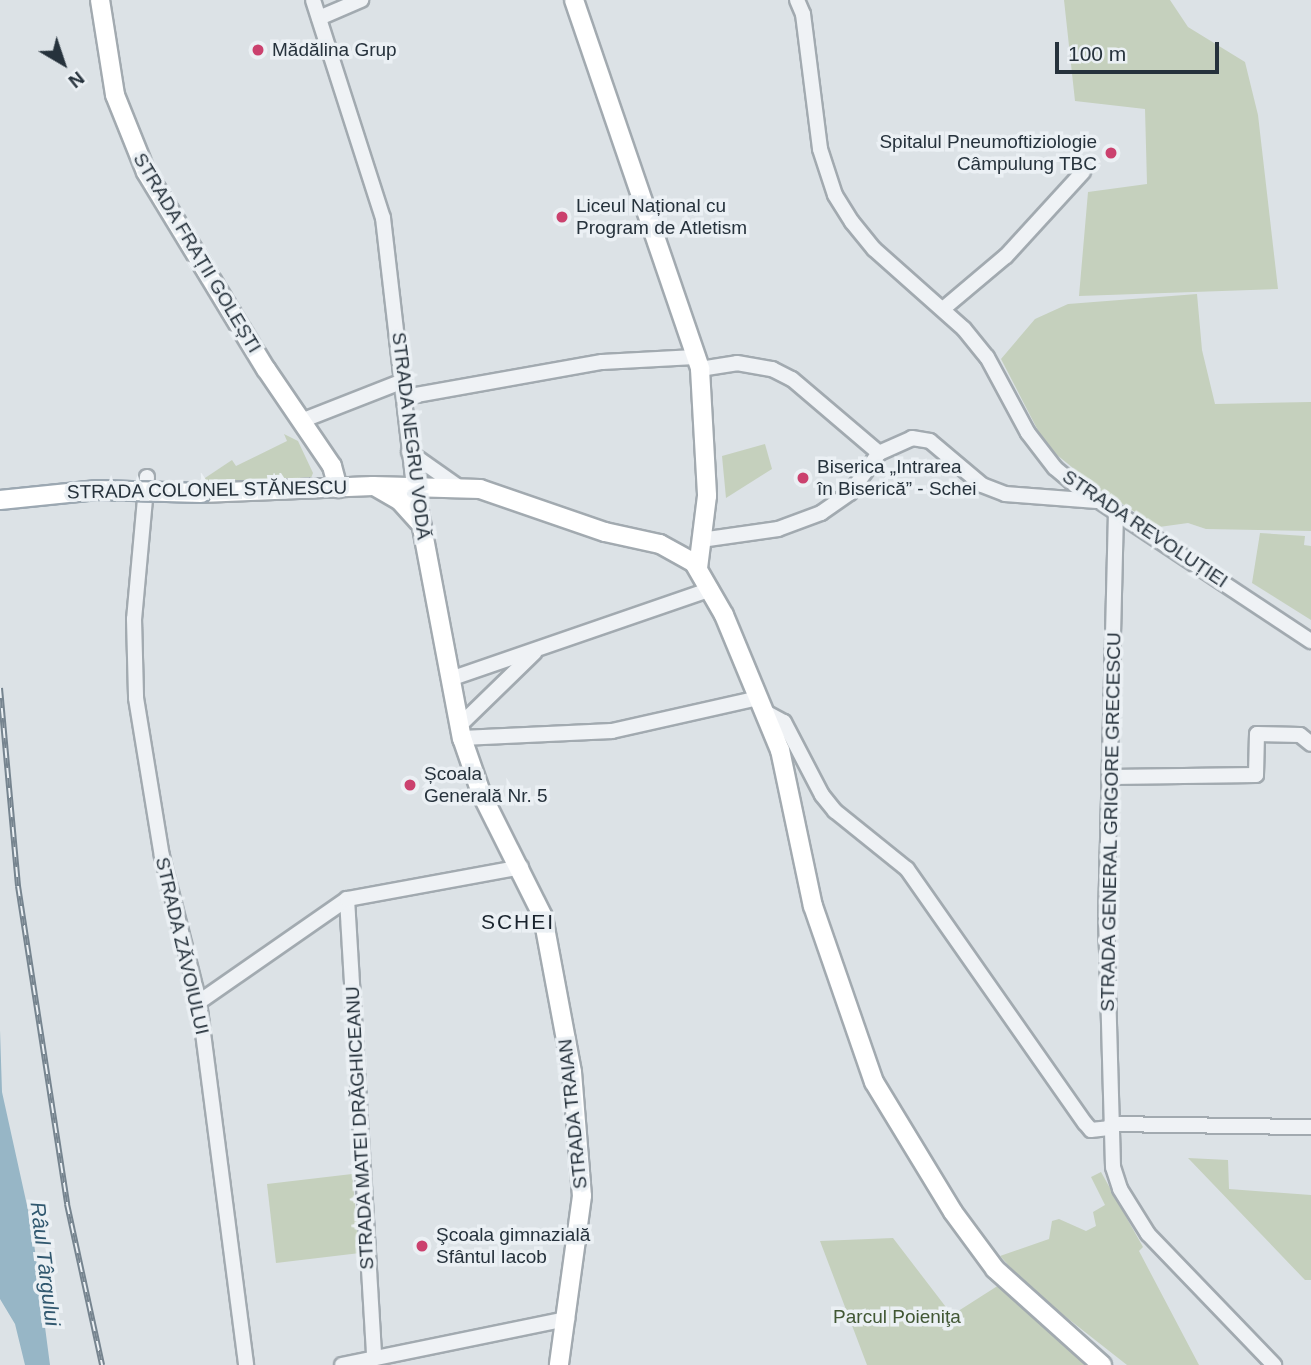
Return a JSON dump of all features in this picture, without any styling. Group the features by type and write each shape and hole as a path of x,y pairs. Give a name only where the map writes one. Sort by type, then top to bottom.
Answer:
{"main road":[{"name":"STRADA FRAȚII GOLEȘTI","path":"100,0 115,95 146,172 301,421 332,466 338,488"},
{"path":"574,0 698,363 706,496 698,568 711,589 788,776 817,918 874,1082 953,1212 995,1269 1102,1365"},
{"name":"STRADA COLONEL STĂNESCU","path":"0,500 97,490 201,493 414,485 460,488 501,494 582,525 660,544 698,568"},
{"name":"STRADA NEGRU VODĂ","path":"414,485 460,732 481,793 522,867"},
{"path":"373,486 394,496 419,518 437,496 460,488"},
{"name":"STRADA TRAIAN","path":"522,867 538,902 549,945 579,1132 581,1216 559,1365"}],"street":[{"name":"STRADA NEGRU VODĂ","path":"313,0 383,218 414,485"},
{"path":"319,18 361,0"},
{"name":"STRADA REVOLUȚIEI","path":"797,0 803,14 820,149 835,195 874,249 943,309 987,357 1042,453 1098,501 1311,641"},
{"path":"943,309 1006,256 1083,172"},
{"path":"405,397 602,362 737,363 772,369 792,379 879,453"},
{"path":"301,421 403,381"},
{"path":"701,540 778,529 821,513 850,493 879,453 912,438 930,441 982,485 1029,499 1098,501"},
{"path":"409,452 460,488"},
{"name":"STRADA ZĂVOIULUI","path":"148,477 140,526 134,619 142,745 162,856 199,1002 246,1365"},
{"name":"STRADA GENERAL GRIGORE GRECESCU","path":"1116,512 1106,916 1112,1167 1134,1213 1274,1365"},
{"path":"450,679 711,589"},
{"path":"460,732 538,649"},
{"path":"460,732 612,731 761,705 784,722 822,795 835,811 907,869 1091,1130 1111,1126 1311,1127"},
{"path":"1111,777 1256,775 1257,734 1300,734 1311,744"},
{"path":"199,1002 347,899 522,867"},
{"name":"STRADA MATEI DRĂGHICEANU","path":"347,899 374,1358"},
{"path":"342,1365 567,1320"}],"green space":[{"path":"1064,0 1170,0 1188,27 1245,62 1258,115 1278,289 1079,296 1088,192 1147,184 1145,109 1075,101"},
{"path":"1197,294 1202,350 1215,404 1311,402 1311,531 1206,529 1188,523 1159,527 1100,490 1046,446 1001,359 1035,319 1068,304"},
{"path":"284,434 298,441 313,473 311,478 196,484 232,460 236,466 287,441"},
{"path":"765,444 772,469 726,498 722,456"},
{"path":"1260,533 1305,536 1304,545 1311,546 1311,620 1252,583"},
{"path":"1188,1158 1228,1160 1229,1189 1311,1195 1311,1280 1305,1280"},
{"path":"1101,1172 1143,1247 1139,1251 1199,1365 1127,1365 1029,1288 1000,1256 1049,1239 1052,1221 1059,1219 1086,1231 1096,1226 1093,1212 1105,1205 1091,1177"},
{"path":"352,1174 360,1253 276,1263 267,1184"},
{"name":"Parcul Poieniţa","path":"893,1238 952,1315 999,1285 1089,1365 867,1365 820,1241"}],"water":[{"path":"0,1030 2,1092 32,1228 50,1365 25,1365 15,1324 0,1299"}],"railway":[{"path":"0,688 18,886 67,1204 102,1365"}],"place":[{"name":"Mădălina Grup","path":"258,50"},
{"name":"Spitalul Pneumoftiziologie Câmpulung TBC","path":"1111,153"},
{"name":"Liceul Național cu Program de Atletism","path":"562,217"},
{"name":"Biserica „Intrarea în Biserică” - Schei","path":"803,478"},
{"name":"Școala Generală Nr. 5","path":"410,785"},
{"name":"Şcoala gimnazială Sfântul Iacob","path":"422,1246"}],"district":[{"name":"SCHEI","path":"518,922"}],"water label":[{"name":"Râul Târgului","path":"45,1264"}]}
